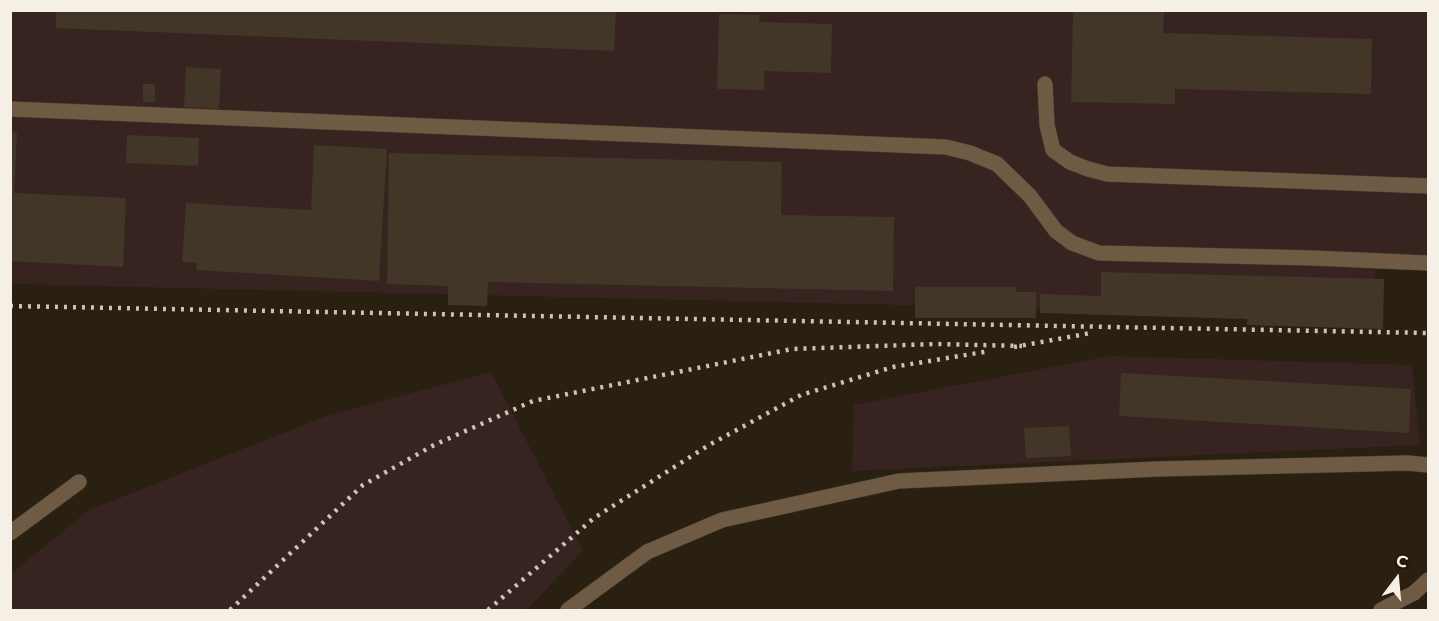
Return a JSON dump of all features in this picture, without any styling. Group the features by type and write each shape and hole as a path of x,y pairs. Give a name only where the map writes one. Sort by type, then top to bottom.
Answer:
{"street":[{"path":"1045,84 1047,125 1053,150 1070,162 1088,169 1107,174 1428,186"},
{"path":"10,109 946,147 970,153 997,164 1030,196 1056,231 1072,243 1099,253 1428,263"},
{"path":"568,610 647,552 722,520 899,482 1157,469 1428,465"},
{"path":"10,533 79,482"},
{"path":"1382,610 1414,593 1428,580"}],"shaded area":[{"path":"11,11 1428,11 1428,255 1377,254 1372,316 11,284"},
{"path":"1110,356 1412,365 1420,445 852,471 854,405"},
{"path":"491,372 583,551 526,610 11,610 11,574 89,510 329,415"}],"building":[{"path":"56,10 616,10 614,51 56,28"},
{"path":"1073,10 1164,12 1163,33 1372,39 1371,94 1175,89 1175,104 1071,102"},
{"path":"719,14 760,15 759,22 832,24 831,73 764,71 764,90 717,89"},
{"path":"186,67 221,69 219,109 184,107"},
{"path":"143,84 155,84 155,102 143,102"},
{"path":"10,132 17,133 14,193 126,198 123,267 10,261"},
{"path":"127,135 199,138 198,166 126,163"},
{"path":"314,145 387,149 379,281 196,270 197,263 182,262 186,203 311,210"},
{"path":"389,153 782,162 781,215 894,217 893,291 488,282 487,306 448,305 448,286 387,284"},
{"path":"1101,272 1384,279 1383,329 1247,325 1247,319 1040,313 1040,294 1101,296"},
{"path":"915,287 1016,287 1016,292 1036,292 1036,318 915,318"},
{"path":"1121,373 1411,389 1409,433 1119,416"},
{"path":"1069,426 1071,456 1026,458 1024,428"}],"railway":[{"path":"10,306 1428,333"},
{"path":"1014,347 1091,333"},
{"path":"230,610 363,485 434,445 533,401 792,349 936,344 1022,346"},
{"path":"488,610 594,518 709,445 801,395 893,367 990,351"}]}
